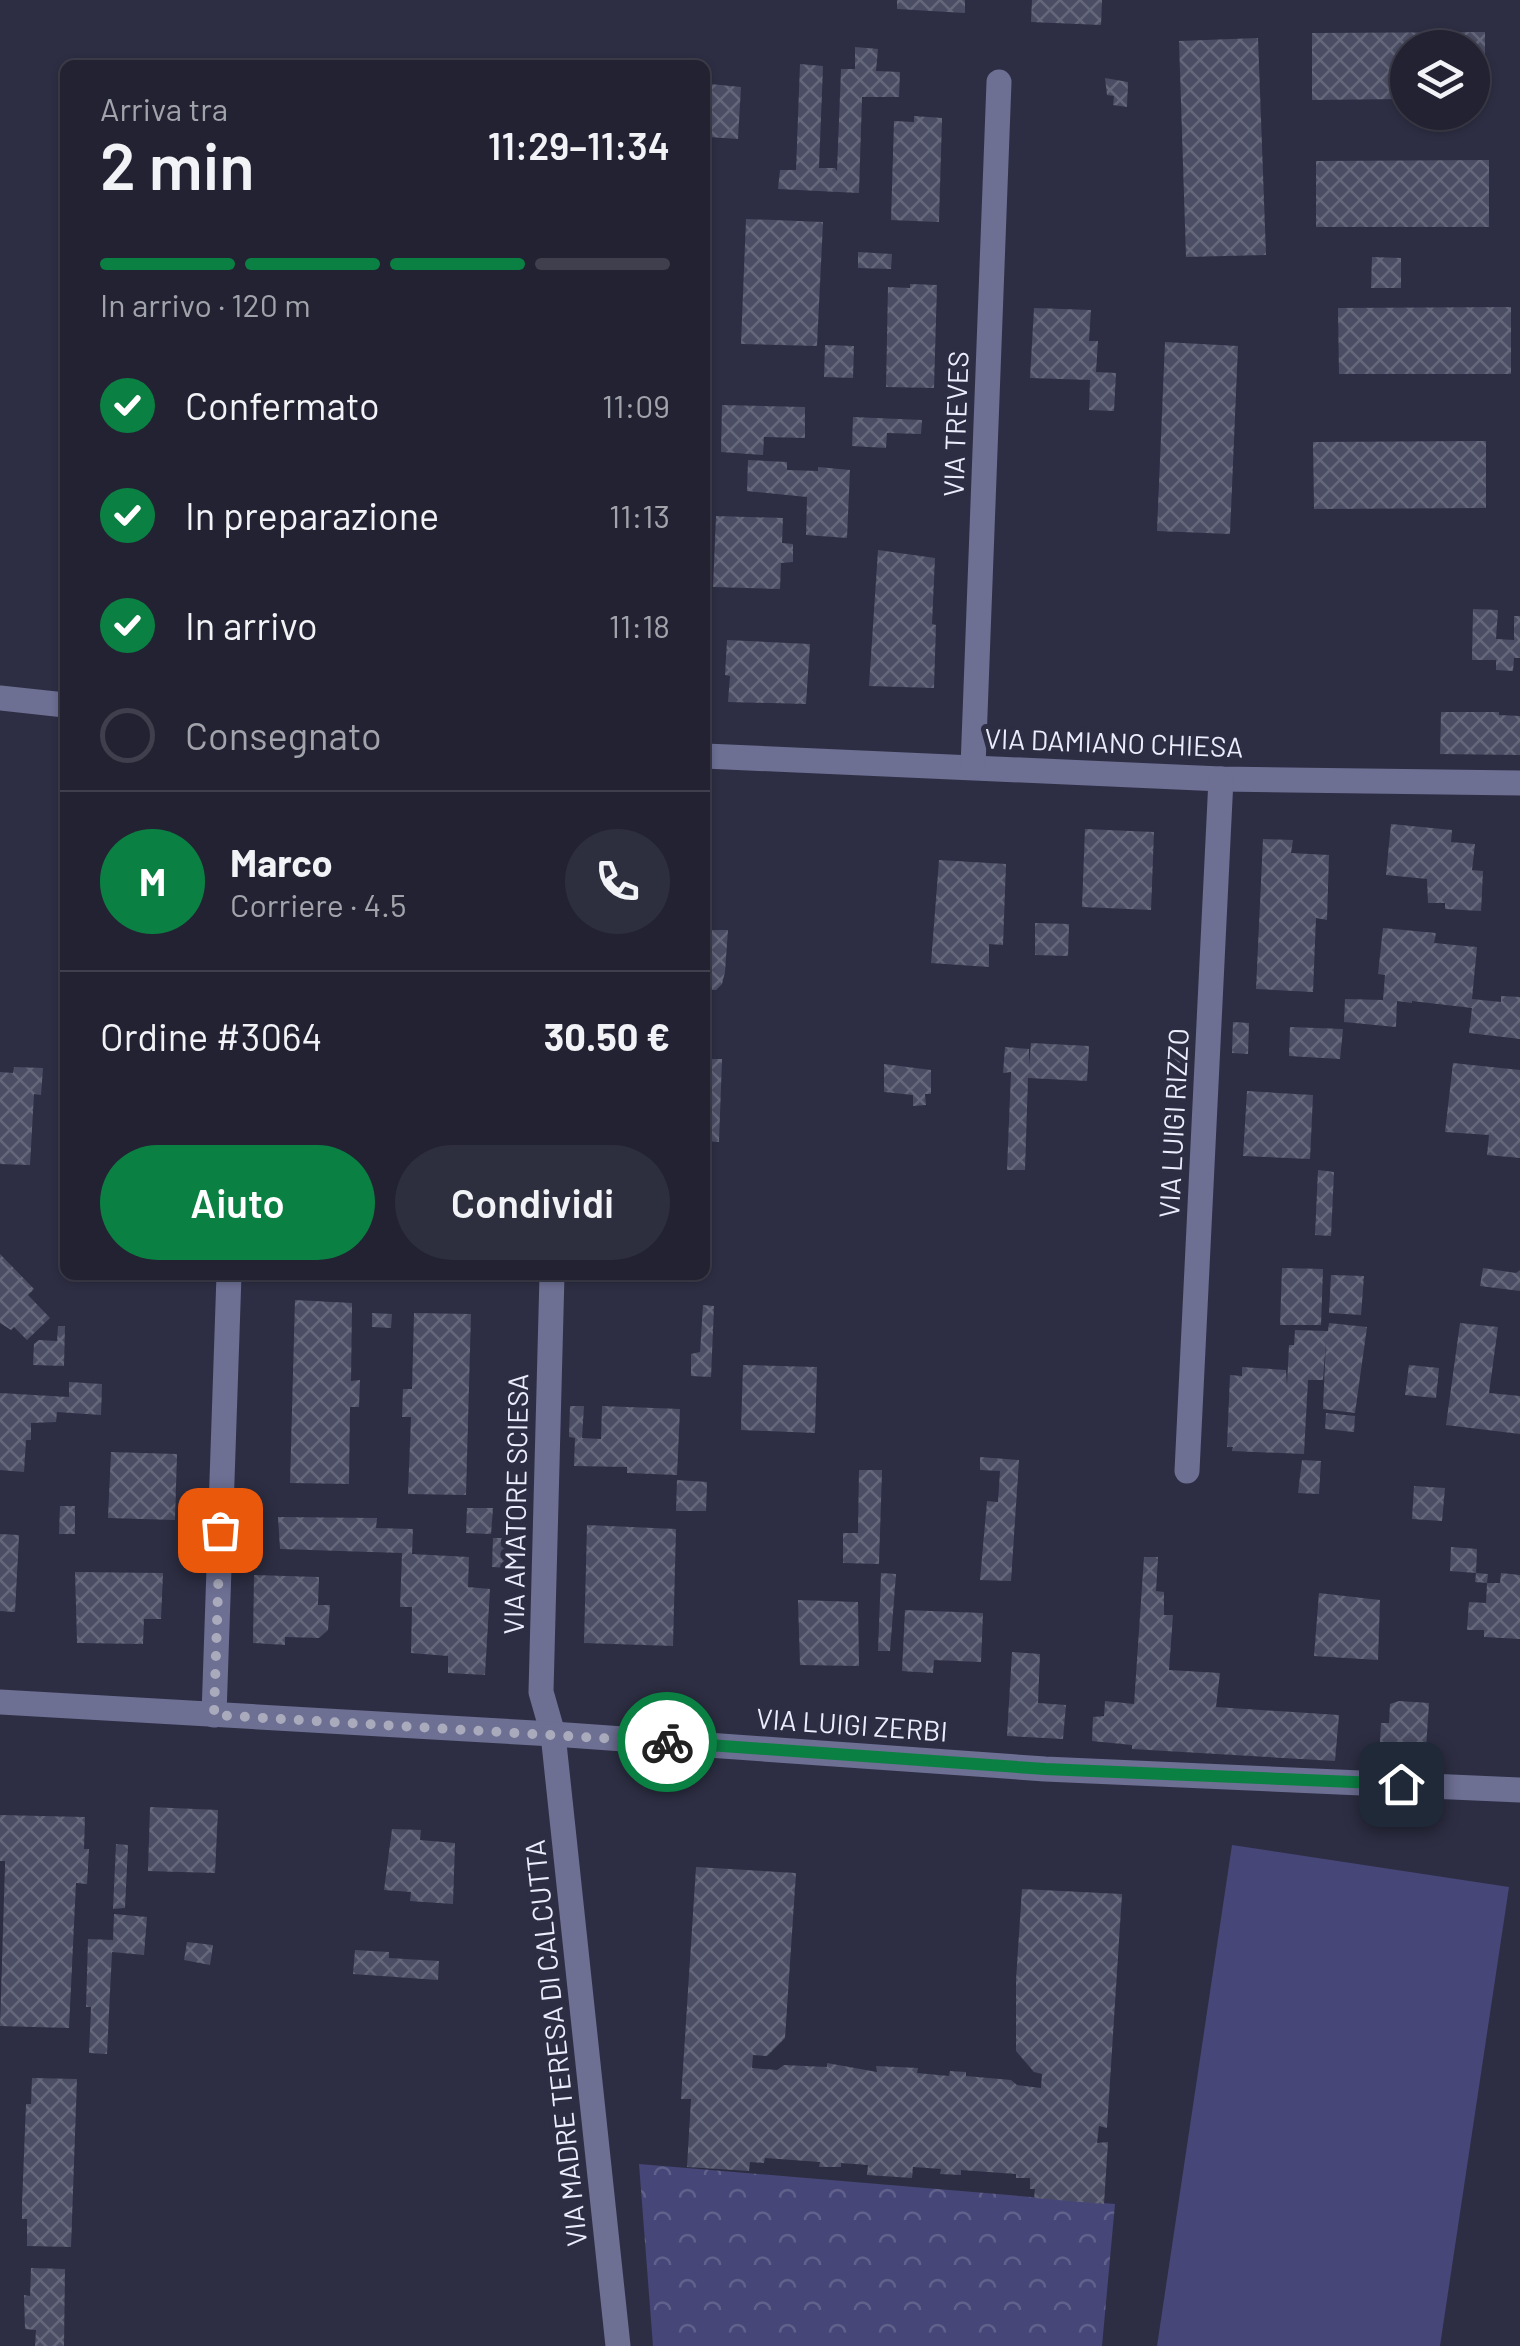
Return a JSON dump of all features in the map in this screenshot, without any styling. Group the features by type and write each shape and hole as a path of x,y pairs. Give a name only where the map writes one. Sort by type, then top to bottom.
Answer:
{"street":[{"name":"VIA TREVES","path":"973,767 999,82"},
{"path":"0,698 60,705"},
{"name":"VIA DAMIANO CHIESA","path":"710,756 1221,779 1520,783"},
{"name":"VIA LUIGI RIZZO","path":"1187,1471 1221,779"},
{"path":"214,1715 229,1280"},
{"name":"VIA AMATORE SCIESA","path":"552,1280 542,1692 553,1734"},
{"name":"VIA LUIGI ZERBI","path":"0,1702 553,1734 1045,1769 1520,1790"},
{"name":"VIA MADRE TERESA DI CALCUTTA","path":"553,1734 618,2346"}],"green space":[{"path":"1232,1845 1509,1887 1440,2346 1157,2346"},
{"path":"639,2164 1115,2204 1102,2346 653,2346"}],"building":[{"path":"897,0 965,0 965,13 897,9"},
{"path":"1032,0 1102,0 1101,25 1031,22"},
{"path":"1312,33 1390,33 1390,99 1312,100"},
{"path":"1258,38 1266,255 1186,257 1179,41"},
{"path":"855,47 878,49 876,71 900,72 899,97 862,97 859,193 778,189 780,170 796,170 800,64 823,66 819,168 837,171 841,69 855,69"},
{"path":"1105,78 1128,82 1127,107 1113,105 1114,96 1107,95"},
{"path":"710,84 741,87 738,139 710,137"},
{"path":"914,116 942,118 939,222 891,220 894,121 914,122"},
{"path":"1489,160 1489,227 1316,227 1316,161"},
{"path":"746,219 823,222 817,346 741,344"},
{"path":"858,252 892,254 891,269 858,268"},
{"path":"1372,257 1401,258 1401,288 1371,288"},
{"path":"910,284 937,285 934,388 886,387 888,287 910,288"},
{"path":"1511,307 1511,374 1339,374 1338,308"},
{"path":"1034,308 1091,310 1089,341 1098,341 1096,372 1116,373 1114,411 1089,410 1090,380 1030,378"},
{"path":"1165,342 1238,346 1230,534 1157,531"},
{"path":"825,345 854,346 853,378 824,377"},
{"path":"722,405 805,407 805,438 764,437 763,455 721,452"},
{"path":"853,417 922,420 921,434 887,433 886,448 852,446"},
{"path":"1486,441 1486,508 1314,509 1313,442"},
{"path":"748,460 787,462 787,470 850,470 847,538 806,535 807,497 747,491"},
{"path":"716,516 783,518 782,543 793,544 793,562 781,563 780,589 713,587"},
{"path":"878,550 935,558 934,688 869,686"},
{"path":"1473,609 1498,610 1496,639 1514,640 1514,616 1520,616 1520,658 1514,658 1513,671 1496,670 1496,660 1472,660"},
{"path":"727,640 810,644 806,704 728,702"},
{"path":"1441,712 1520,716 1520,755 1440,754"},
{"path":"1391,824 1452,830 1451,842 1475,844 1472,870 1483,871 1481,911 1445,909 1445,903 1428,903 1427,879 1386,875"},
{"path":"1085,829 1154,832 1151,910 1082,907"},
{"path":"1263,839 1293,840 1291,853 1329,855 1327,920 1316,918 1313,992 1256,989"},
{"path":"939,860 1006,864 1003,945 989,944 989,967 931,963"},
{"path":"1035,923 1069,924 1068,956 1035,955"},
{"path":"1383,928 1436,933 1434,943 1477,947 1472,999 1501,1002 1501,996 1520,997 1520,1039 1469,1033 1472,1008 1412,1001 1397,1001 1396,1027 1344,1022 1345,999 1383,1000 1385,975 1378,974"},
{"path":"710,930 728,930 725,972 716,990 710,990"},
{"path":"1233,1022 1249,1023 1248,1054 1232,1053"},
{"path":"1290,1027 1343,1029 1340,1059 1289,1056"},
{"path":"1031,1043 1089,1046 1087,1081 1028,1078 1025,1170 1007,1170 1011,1072 1003,1073 1005,1047 1029,1049 1029,1066"},
{"path":"1166,1054 1181,1058 1180,1084 1165,1084"},
{"path":"710,1059 722,1059 719,1142 710,1141"},
{"path":"1453,1063 1520,1070 1520,1158 1487,1155 1489,1135 1445,1132"},
{"path":"884,1064 931,1070 931,1094 925,1094 926,1105 913,1106 913,1095 884,1092"},
{"path":"14,1067 43,1068 41,1095 34,1094 30,1165 0,1164 0,1072 13,1073"},
{"path":"1247,1091 1313,1095 1310,1159 1243,1156"},
{"path":"1318,1170 1334,1172 1331,1236 1315,1235"},
{"path":"0,1254 34,1289 28,1295 50,1318 27,1340 14,1327 11,1330 0,1323"},
{"path":"1282,1268 1323,1269 1321,1325 1280,1325"},
{"path":"1483,1268 1516,1273 1520,1270 1520,1291 1480,1286"},
{"path":"1331,1275 1364,1276 1361,1315 1329,1313"},
{"path":"295,1300 352,1303 351,1381 360,1380 359,1407 350,1407 349,1484 290,1483"},
{"path":"703,1305 714,1306 711,1377 691,1376 691,1354 700,1352"},
{"path":"372,1313 392,1314 391,1328 372,1327"},
{"path":"414,1313 471,1314 466,1495 408,1494 411,1417 402,1417 403,1389 412,1389"},
{"path":"1329,1323 1367,1327 1355,1413 1323,1409 1326,1340 1323,1380 1308,1380 1304,1454 1232,1451 1233,1447 1227,1447 1230,1375 1242,1376 1242,1367 1286,1370 1287,1385 1289,1345 1294,1345 1295,1330 1328,1331"},
{"path":"1460,1323 1498,1327 1489,1393 1520,1396 1520,1434 1446,1425"},
{"path":"58,1326 65,1326 64,1366 33,1365 34,1344 39,1340 57,1341"},
{"path":"743,1365 817,1367 815,1433 741,1430"},
{"path":"1409,1365 1439,1368 1436,1398 1405,1395"},
{"path":"69,1382 102,1384 101,1415 57,1412 56,1422 31,1423 24,1472 0,1470 0,1393 69,1397"},
{"path":"570,1406 584,1406 582,1438 601,1439 602,1406 680,1409 677,1475 627,1473 627,1467 574,1466 575,1438 569,1437"},
{"path":"1326,1413 1355,1416 1354,1432 1325,1429"},
{"path":"111,1452 177,1454 175,1520 108,1518"},
{"path":"980,1457 1019,1460 1011,1581 980,1580 987,1501 998,1502 1000,1471 980,1470"},
{"path":"1302,1460 1321,1461 1319,1494 1298,1493"},
{"path":"859,1470 882,1470 879,1564 843,1563 843,1533 858,1533"},
{"path":"677,1480 707,1482 706,1511 676,1511"},
{"path":"1414,1486 1445,1488 1442,1521 1412,1519"},
{"path":"60,1506 75,1506 75,1534 59,1534"},
{"path":"467,1508 493,1508 491,1534 466,1533"},
{"path":"278,1517 377,1518 376,1528 413,1529 412,1554 469,1557 468,1587 490,1589 485,1675 448,1673 448,1656 411,1653 412,1607 400,1607 402,1553 280,1549"},
{"path":"587,1525 676,1529 673,1646 584,1643"},
{"path":"0,1534 19,1535 15,1612 0,1611"},
{"path":"493,1538 511,1538 510,1568 492,1567"},
{"path":"1451,1547 1477,1549 1476,1573 1450,1571"},
{"path":"1144,1557 1158,1557 1156,1591 1164,1592 1164,1615 1173,1615 1169,1670 1220,1673 1216,1707 1339,1715 1335,1761 1132,1749 1132,1745 1092,1741 1093,1717 1104,1716 1105,1701 1134,1704"},
{"path":"75,1572 163,1573 161,1619 144,1619 143,1644 77,1643"},
{"path":"881,1573 896,1574 890,1651 878,1651"},
{"path":"1476,1573 1488,1574 1487,1583 1475,1582"},
{"path":"1501,1573 1520,1575 1520,1639 1484,1637 1484,1630 1467,1630 1469,1602 1486,1603 1487,1583 1500,1583"},
{"path":"254,1575 319,1577 318,1605 330,1605 328,1630 319,1638 285,1637 285,1645 253,1643"},
{"path":"1319,1593 1380,1600 1378,1660 1314,1656"},
{"path":"798,1600 858,1602 859,1666 800,1665"},
{"path":"905,1610 983,1613 981,1662 934,1660 933,1673 902,1671"},
{"path":"1012,1652 1040,1654 1038,1703 1066,1705 1063,1739 1007,1736"},
{"path":"1429,1703 1425,1764 1379,1761 1381,1723 1389,1723 1390,1704"},
{"path":"150,1807 218,1810 215,1873 148,1871"},
{"path":"0,1815 85,1817 84,1849 89,1849 87,1884 76,1883 69,2028 0,2026 5,1861 0,1861"},
{"path":"392,1829 421,1830 420,1840 455,1843 453,1904 410,1901 411,1892 384,1890"},
{"path":"116,1844 128,1845 125,1908 113,1909"},
{"path":"696,1867 796,1873 785,2038 767,2056 753,2055 752,2068 827,2067 827,2063 877,2072 876,2066 918,2068 917,2073 949,2076 950,2071 966,2072 966,2076 1011,2080 1017,2085 1041,2088 1042,2074 1034,2072 1016,2051 1022,1889 1122,1894 1107,2128 1099,2126 1097,2143 1108,2142 1104,2204 1034,2198 1030,2178 1016,2178 1016,2174 961,2170 961,2175 940,2174 941,2169 913,2167 912,2178 867,2175 868,2165 841,2163 841,2167 819,2167 820,2162 765,2158 764,2163 750,2162 749,2171 687,2167 691,2099 681,2099"},
{"path":"114,1914 147,1917 144,1955 112,1952 107,2054 89,2053 88,1939 113,1940"},
{"path":"187,1942 213,1945 210,1965 184,1960"},
{"path":"355,1950 389,1952 389,1958 439,1961 438,1980 353,1974"},
{"path":"32,2078 77,2079 71,2247 27,2246 27,2219 22,2219 22,2204 26,2104 31,2104"},
{"path":"31,2268 65,2269 64,2346 35,2346 36,2330 25,2329 24,2295 30,2296"}],"way so far":[{"path":"220,1530 214,1715 667,1742"}],"route":[{"path":"667,1742 1045,1769 1401,1784"}]}
